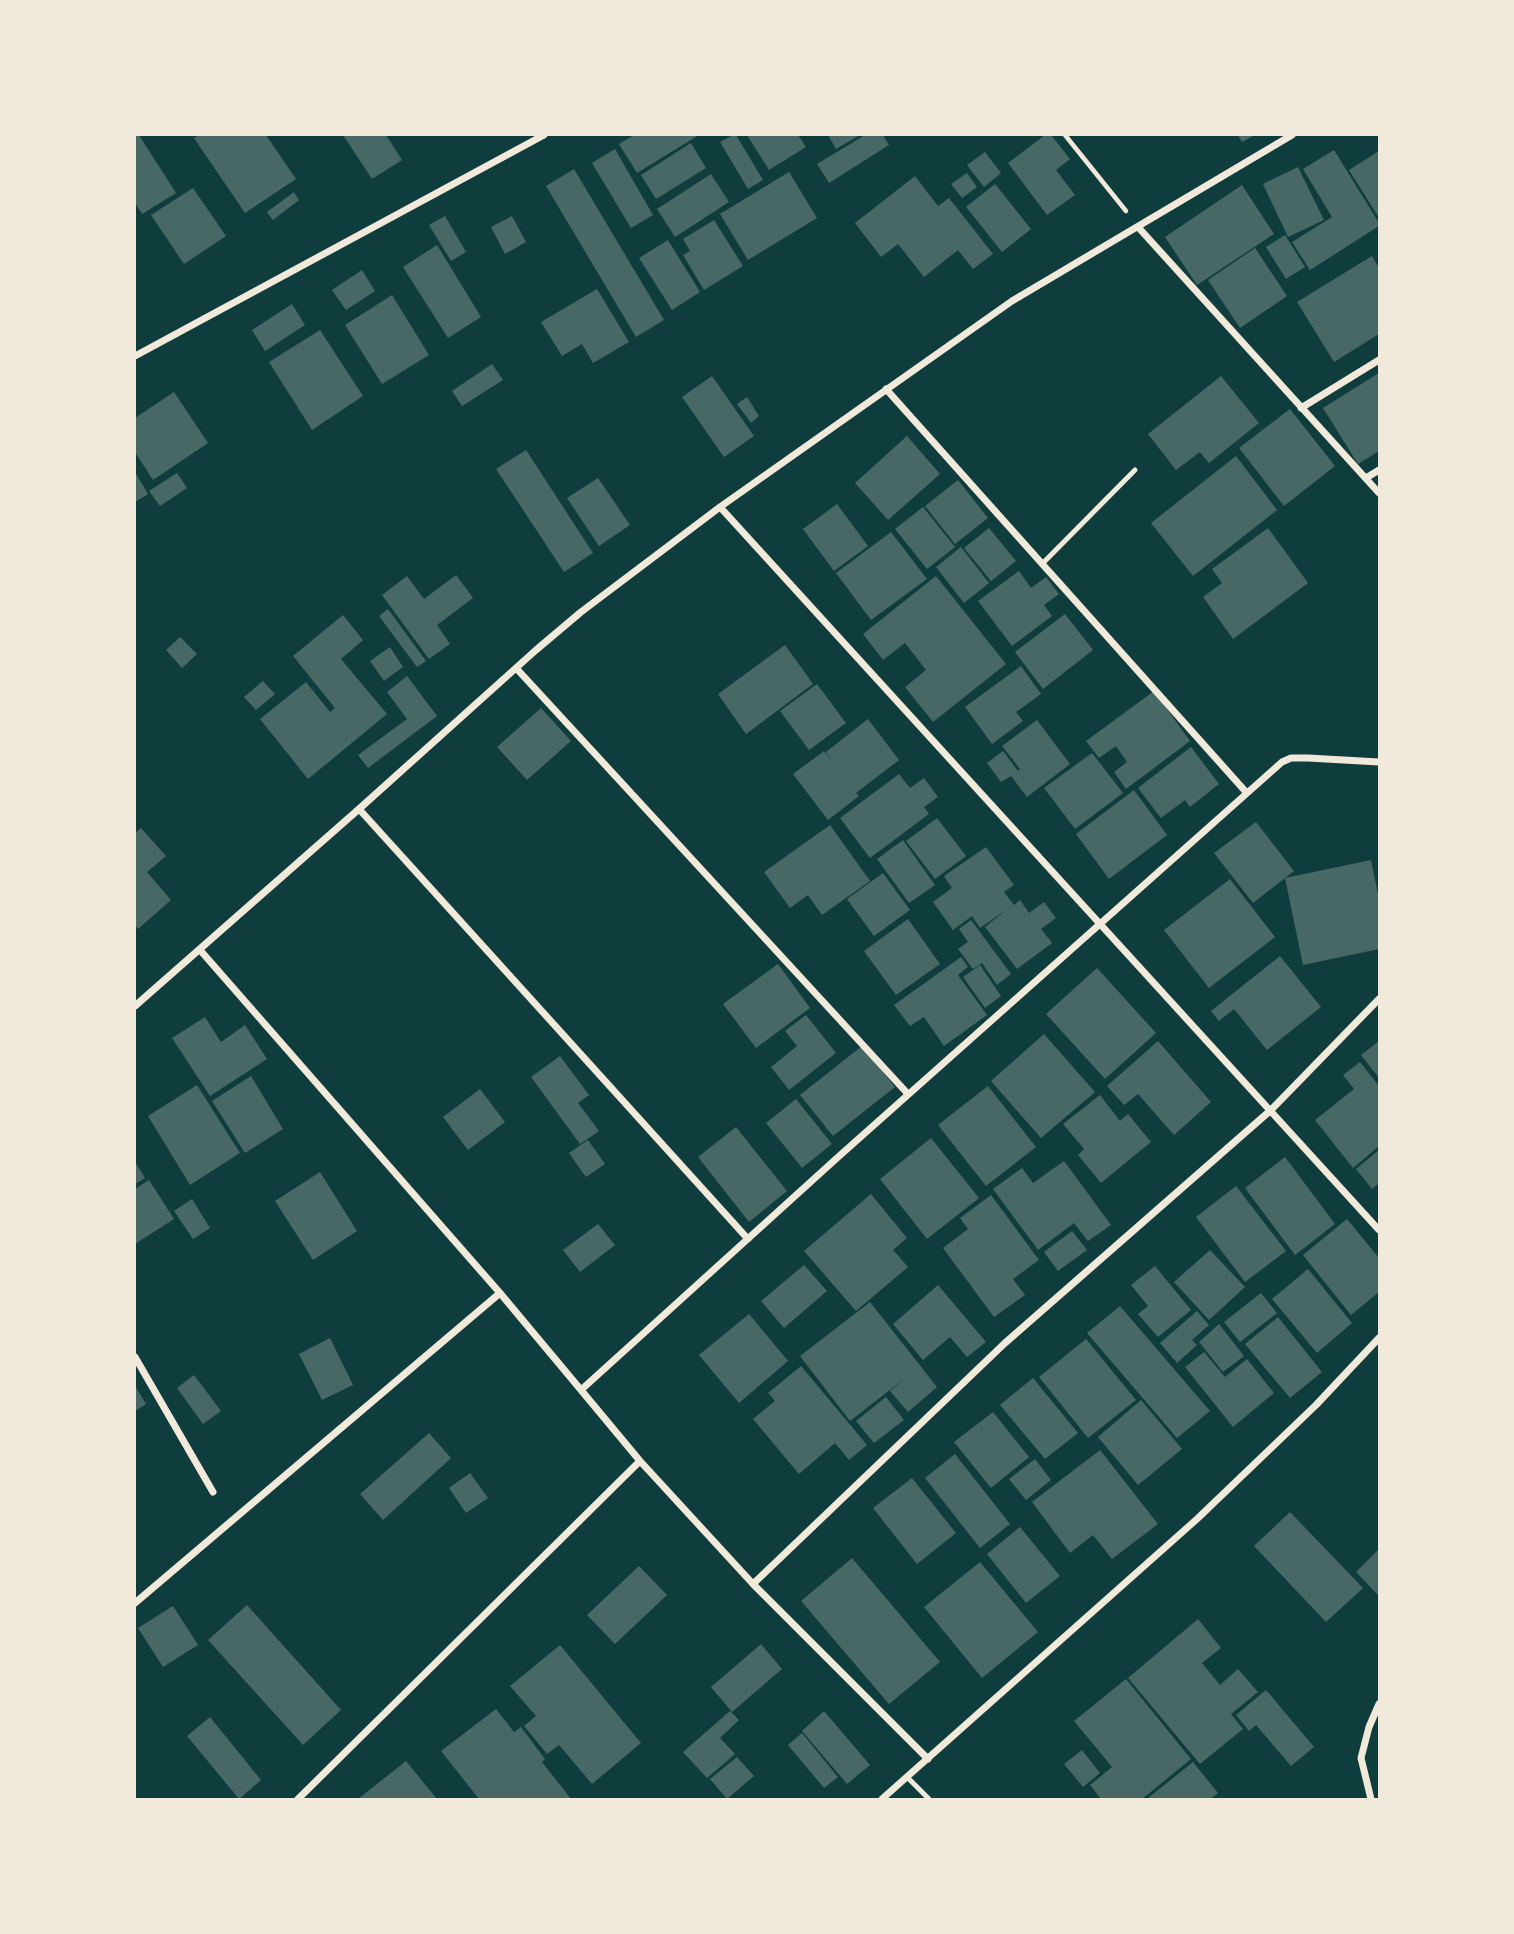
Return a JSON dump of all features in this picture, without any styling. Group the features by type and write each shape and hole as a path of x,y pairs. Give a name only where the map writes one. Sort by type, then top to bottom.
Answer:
{"street":[{"path":"135,356 544,135"},
{"path":"135,1006 581,612 720,507 1012,301 1292,135"},
{"path":"1138,227 1379,494"},
{"path":"1301,408 1379,360"},
{"path":"886,389 1246,792"},
{"path":"1366,478 1379,470"},
{"path":"720,507 1379,1230"},
{"path":"516,668 908,1094"},
{"path":"581,1390 908,1094 1282,762 1291,758 1379,762"},
{"path":"359,809 748,1239"},
{"path":"200,950 500,1293 640,1461 753,1584 928,1759"},
{"path":"753,1584 1005,1343 1271,1110 1379,999"},
{"path":"135,1604 500,1293"},
{"path":"882,1799 1197,1519 1316,1405 1379,1338"},
{"path":"135,1357 214,1492"},
{"path":"298,1799 640,1461"},
{"path":"1371,1799 1361,1758 1368,1727 1379,1703"}],"lane":[{"path":"1042,564 1135,471"},
{"path":"906,1777 929,1799"}],"path":[{"path":"1065,135 1138,227"}],"building":[{"path":"135,135 139,135 176,193 142,214 135,203"},
{"path":"199,135 266,135 296,179 245,213 194,138"},
{"path":"343,135 386,135 402,160 372,179"},
{"path":"634,135 699,135 637,173 619,144"},
{"path":"736,135 763,180 748,189 720,142"},
{"path":"747,135 798,135 806,147 769,170"},
{"path":"828,135 860,135 836,149"},
{"path":"865,135 883,135 889,145 829,183 817,164"},
{"path":"1045,135 1051,135 1070,159 1056,170 1075,195 1047,215 1008,163"},
{"path":"1238,135 1255,135 1242,142"},
{"path":"691,143 706,168 656,199 641,175"},
{"path":"615,149 653,215 631,228 592,163"},
{"path":"1334,150 1379,226 1310,270 1292,242 1332,217 1303,169"},
{"path":"1379,151 1379,218 1349,170"},
{"path":"985,152 1001,173 984,187 967,165"},
{"path":"1298,167 1324,220 1288,237 1263,184"},
{"path":"574,169 664,320 636,337 546,186"},
{"path":"789,172 817,218 748,260 720,214"},
{"path":"967,173 977,187 962,198 951,184"},
{"path":"711,174 729,202 675,237 657,209"},
{"path":"915,176 938,206 949,198 993,254 973,269 958,250 924,277 898,244 881,257 855,223"},
{"path":"995,184 1031,229 1002,252 966,207"},
{"path":"1242,185 1274,234 1197,285 1165,237"},
{"path":"193,188 226,236 184,264 151,215"},
{"path":"294,192 299,200 273,220 267,212"},
{"path":"445,216 466,252 451,261 429,225"},
{"path":"512,216 526,242 505,254 491,227"},
{"path":"714,220 743,266 704,290 683,255 690,251 683,239"},
{"path":"1285,235 1305,267 1286,279 1266,247"},
{"path":"668,240 700,292 672,310 639,258"},
{"path":"437,245 481,317 448,338 403,267"},
{"path":"1255,248 1287,296 1240,328 1208,280"},
{"path":"1372,256 1379,268 1379,334 1334,362 1297,302"},
{"path":"362,270 375,291 346,310 332,290"},
{"path":"597,289 629,342 593,363 582,344 562,356 541,322"},
{"path":"392,295 429,355 382,384 345,325"},
{"path":"292,304 305,325 265,351 252,330"},
{"path":"320,330 363,396 312,430 269,362"},
{"path":"492,364 503,380 462,406 452,391"},
{"path":"1379,373 1379,451 1358,464 1323,408"},
{"path":"712,376 754,436 724,457 682,397"},
{"path":"1221,376 1259,423 1209,463 1200,452 1176,470 1148,434"},
{"path":"174,392 208,443 153,480 135,452 135,418"},
{"path":"747,397 759,416 751,423 737,404"},
{"path":"1290,409 1335,466 1284,506 1239,448"},
{"path":"907,436 940,474 888,520 855,483"},
{"path":"526,450 593,553 564,572 496,469"},
{"path":"1236,456 1277,510 1193,576 1151,523"},
{"path":"135,472 148,494 135,502"},
{"path":"177,473 187,488 160,506 149,491"},
{"path":"598,478 630,525 599,546 567,498"},
{"path":"958,480 988,518 955,544 925,506"},
{"path":"837,504 868,546 834,571 803,529"},
{"path":"923,507 955,547 927,569 895,529"},
{"path":"989,528 1016,561 991,581 964,548"},
{"path":"1268,528 1308,583 1233,639 1203,597 1222,583 1212,569"},
{"path":"891,532 927,579 871,620 836,573"},
{"path":"961,547 989,583 964,603 936,567"},
{"path":"1019,571 1031,588 1046,577 1059,594 1044,605 1052,616 1012,646 978,601"},
{"path":"456,575 473,598 437,625 450,644 429,659 382,595 407,576 424,599"},
{"path":"936,576 1006,664 933,722 905,687 926,670 905,643 883,660 863,634"},
{"path":"388,609 426,661 417,667 379,616"},
{"path":"1065,614 1093,650 1043,689 1015,652"},
{"path":"343,615 363,640 341,659 387,714 308,779 260,719 306,682 330,712 335,708 293,656"},
{"path":"180,637 197,654 182,668 166,650"},
{"path":"785,645 813,684 746,734 718,694"},
{"path":"390,647 403,667 384,681 370,661"},
{"path":"1021,666 1041,694 1016,712 1023,721 992,744 965,707"},
{"path":"407,676 437,716 368,768 358,755 407,719 387,692"},
{"path":"263,681 275,694 256,710 244,697"},
{"path":"817,684 846,723 809,750 780,711"},
{"path":"1154,691 1190,741 1126,789 1114,772 1127,762 1116,746 1099,758 1086,741"},
{"path":"541,708 571,741 527,780 497,747"},
{"path":"868,719 899,760 856,793 859,796 828,820 793,774 824,751 832,761 826,752"},
{"path":"1037,720 1070,764 1027,797 1011,776 1001,782 987,763 1003,751 1018,771 1020,769 1002,746"},
{"path":"1191,747 1219,784 1190,807 1185,800 1161,818 1138,788"},
{"path":"1092,753 1123,793 1075,829 1044,788"},
{"path":"899,774 910,788 924,778 938,797 924,807 929,814 870,858 840,818"},
{"path":"1134,790 1167,835 1109,879 1076,834"},
{"path":"937,818 966,856 935,879 906,841"},
{"path":"1256,822 1294,871 1253,903 1214,853"},
{"path":"830,825 870,881 822,915 808,895 790,908 764,872"},
{"path":"141,828 166,856 147,872 171,900 138,929 135,925 135,833"},
{"path":"903,840 935,885 909,903 877,859"},
{"path":"986,847 1014,885 1004,892 1014,905 1020,900 1029,913 1044,902 1056,918 1041,929 1052,943 1017,969 985,927 1006,910 980,928 972,916 953,930 933,902 952,888 944,876"},
{"path":"1371,860 1379,899 1379,949 1303,965 1285,878"},
{"path":"883,873 910,910 874,936 847,899"},
{"path":"1230,879 1275,937 1209,988 1164,930"},
{"path":"908,919 940,964 896,995 864,951"},
{"path":"971,920 1011,974 997,985 982,963 973,969 958,949 968,942 959,929"},
{"path":"1280,956 1321,1007 1267,1050 1234,1009 1219,1021 1211,1011"},
{"path":"961,957 968,967 958,975 987,1015 944,1046 924,1017 910,1026 894,1005"},
{"path":"778,964 810,1008 756,1048 723,1004"},
{"path":"980,965 1001,996 985,1008 963,977"},
{"path":"1097,968 1156,1033 1105,1079 1046,1014"},
{"path":"806,1015 836,1053 789,1090 771,1067 797,1046 785,1031"},
{"path":"205,1017 221,1042 245,1025 267,1059 210,1096 172,1038"},
{"path":"1044,1034 1095,1092 1041,1138 991,1081"},
{"path":"1158,1041 1211,1102 1174,1135 1138,1094 1124,1105 1107,1086"},
{"path":"1379,1041 1379,1078 1361,1055"},
{"path":"862,1046 895,1087 833,1136 800,1095"},
{"path":"560,1056 589,1095 578,1103 599,1131 580,1144 531,1077"},
{"path":"1360,1062 1379,1086 1379,1146 1353,1168 1315,1120 1354,1089 1343,1075"},
{"path":"251,1076 283,1129 245,1153 212,1101"},
{"path":"197,1085 240,1153 190,1185 148,1116"},
{"path":"988,1086 1036,1147 986,1186 938,1125"},
{"path":"480,1089 505,1122 468,1150 443,1117"},
{"path":"1100,1095 1120,1121 1128,1114 1151,1142 1101,1183 1078,1155 1084,1149 1063,1124"},
{"path":"796,1099 832,1144 802,1168 766,1123"},
{"path":"736,1127 787,1191 749,1222 698,1157"},
{"path":"931,1138 979,1198 927,1239 880,1179"},
{"path":"588,1140 605,1164 586,1177 569,1153"},
{"path":"1379,1150 1379,1183 1372,1189 1356,1169"},
{"path":"1285,1157 1335,1224 1295,1255 1245,1188"},
{"path":"1064,1161 1111,1225 1088,1241 1074,1223 1038,1250 993,1189 1022,1168 1033,1183"},
{"path":"135,1162 145,1178 135,1184"},
{"path":"320,1172 357,1231 313,1260 275,1201"},
{"path":"149,1180 174,1219 135,1244 135,1189"},
{"path":"1236,1186 1286,1251 1245,1282 1196,1217"},
{"path":"871,1194 907,1238 893,1250 908,1267 856,1311 804,1251"},
{"path":"991,1195 1039,1260 1013,1279 1025,1295 994,1317 943,1248 968,1229 960,1218"},
{"path":"192,1199 210,1228 193,1239 174,1211"},
{"path":"1347,1219 1379,1258 1379,1292 1351,1315 1303,1255"},
{"path":"598,1224 615,1245 580,1272 563,1250"},
{"path":"1072,1231 1087,1250 1058,1271 1044,1252"},
{"path":"1210,1250 1245,1287 1209,1320 1174,1282"},
{"path":"804,1265 827,1291 784,1328 761,1301"},
{"path":"1155,1266 1191,1310 1158,1337 1138,1314 1148,1306 1131,1285"},
{"path":"1308,1269 1352,1323 1317,1353 1272,1299"},
{"path":"938,1285 986,1342 967,1357 950,1337 923,1360 893,1324"},
{"path":"1261,1293 1277,1313 1240,1342 1224,1322"},
{"path":"870,1302 937,1387 908,1412 890,1391 904,1379 850,1421 800,1356"},
{"path":"1120,1306 1210,1411 1177,1438 1087,1333"},
{"path":"1197,1311 1209,1325 1192,1340 1197,1345 1177,1363 1160,1343"},
{"path":"749,1314 788,1361 739,1403 699,1355"},
{"path":"1278,1317 1322,1372 1290,1398 1245,1344"},
{"path":"1219,1324 1244,1356 1223,1372 1199,1342"},
{"path":"330,1338 353,1385 322,1400 299,1354"},
{"path":"1086,1339 1136,1400 1088,1438 1039,1377"},
{"path":"1204,1352 1225,1377 1247,1359 1274,1393 1233,1427 1185,1367"},
{"path":"801,1366 867,1445 849,1460 835,1443 799,1474 753,1419 775,1401 768,1393"},
{"path":"194,1375 221,1411 203,1424 177,1388"},
{"path":"1033,1378 1078,1433 1045,1459 1000,1405"},
{"path":"135,1386 146,1404 135,1411"},
{"path":"886,1397 904,1420 874,1443 856,1421"},
{"path":"1141,1400 1182,1449 1138,1485 1098,1437"},
{"path":"993,1412 1029,1457 991,1488 954,1442"},
{"path":"429,1433 451,1458 383,1520 360,1494"},
{"path":"1100,1450 1158,1524 1112,1559 1093,1535 1070,1553 1032,1502"},
{"path":"955,1454 1010,1524 980,1548 925,1478"},
{"path":"1035,1459 1051,1480 1026,1500 1009,1479"},
{"path":"470,1473 488,1498 466,1513 449,1488"},
{"path":"912,1478 956,1533 917,1564 873,1508"},
{"path":"1290,1512 1363,1588 1326,1622 1254,1546"},
{"path":"1020,1527 1060,1576 1026,1603 987,1554"},
{"path":"1379,1549 1379,1596 1356,1572"},
{"path":"852,1558 940,1662 889,1704 801,1601"},
{"path":"980,1562 1038,1632 982,1678 924,1607"},
{"path":"639,1566 667,1595 615,1644 587,1615"},
{"path":"247,1605 341,1710 303,1745 208,1640"},
{"path":"173,1606 198,1645 163,1667 138,1628"},
{"path":"1198,1619 1221,1648 1202,1663 1220,1685 1238,1669 1258,1692 1231,1714 1243,1729 1200,1764 1128,1678"},
{"path":"761,1644 782,1669 732,1712 711,1687"},
{"path":"560,1645 641,1743 592,1784 559,1745 547,1754 524,1726 536,1716 510,1686"},
{"path":"1126,1679 1191,1759 1142,1799 1101,1799 1090,1785 1112,1767 1074,1721"},
{"path":"1266,1690 1314,1747 1291,1766 1256,1725 1249,1731 1236,1715"},
{"path":"496,1709 514,1732 521,1727 545,1759 542,1762 571,1799 479,1799 441,1751"},
{"path":"730,1711 739,1720 720,1738 735,1754 707,1778 683,1752"},
{"path":"824,1711 870,1765 847,1784 802,1731"},
{"path":"210,1717 261,1780 239,1799 187,1736"},
{"path":"802,1733 838,1777 824,1788 788,1745"},
{"path":"1082,1750 1100,1773 1083,1787 1064,1764"},
{"path":"737,1757 754,1776 727,1799 710,1779"},
{"path":"406,1761 437,1799 358,1799"},
{"path":"1193,1762 1218,1793 1210,1799 1147,1799"}]}
